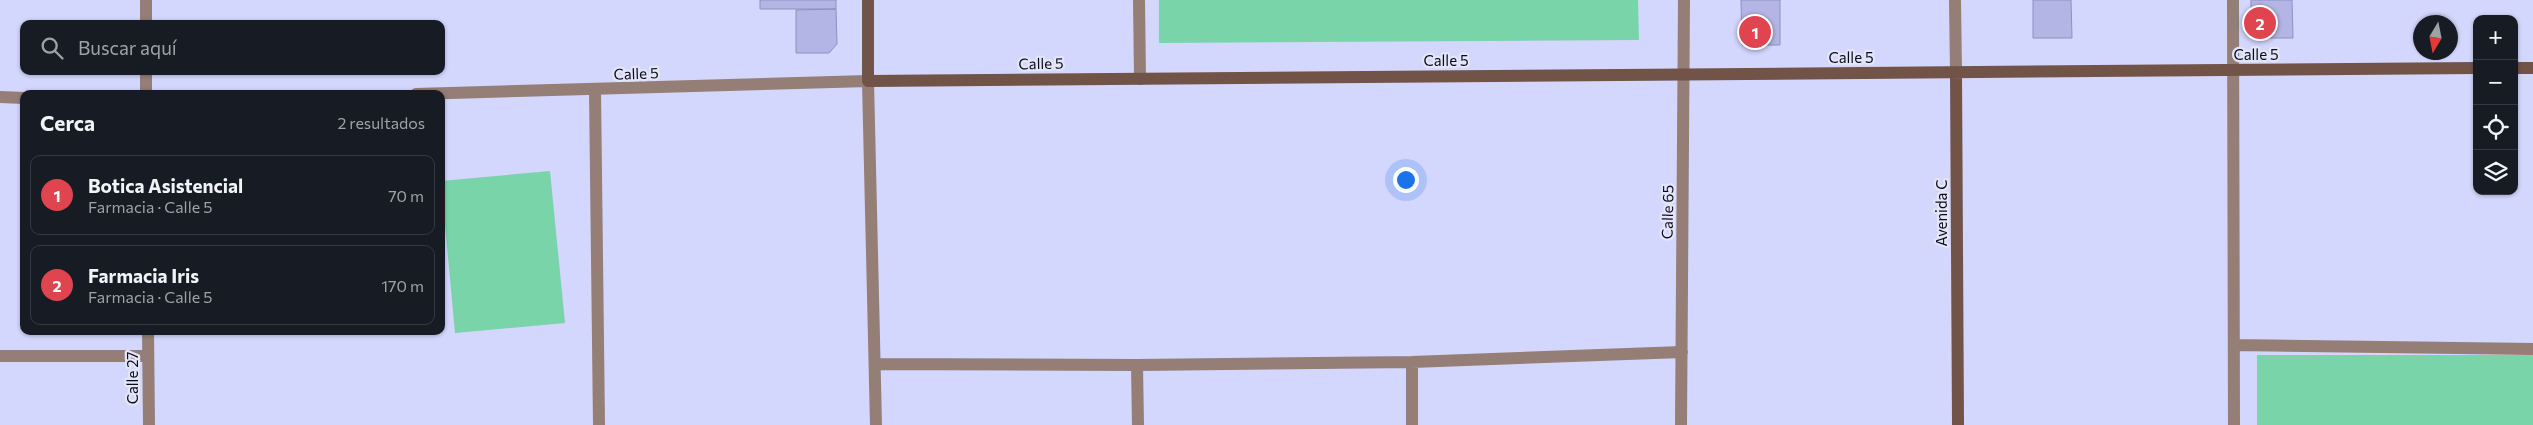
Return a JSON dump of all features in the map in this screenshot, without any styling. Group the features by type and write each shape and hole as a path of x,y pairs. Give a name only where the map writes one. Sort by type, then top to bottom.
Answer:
{"street":[{"path":"146,0 146,20"},
{"path":"868,0 868,81 876,425"},
{"path":"1139,0 1140,79"},
{"name":"Calle 65","path":"1681,425 1685,75 1684,0"},
{"name":"Avenida C","path":"1955,0 1958,425"},
{"path":"2233,0 2234,425"},
{"name":"Calle 5","path":"445,93 868,81 2473,68"},
{"path":"2518,68 2533,68"},
{"path":"146,75 146,90"},
{"path":"595,90 599,425"},
{"path":"0,98 20,98"},
{"name":"Calle 27","path":"148,335 149,425"},
{"path":"2234,345 2533,349"},
{"path":"876,364 1137,365 1412,362 1682,352"},
{"path":"0,356 148,356"},
{"path":"1412,362 1412,425"},
{"path":"1137,365 1138,425"}],"green space":[{"path":"1159,0 1638,0 1639,40 1159,43"},
{"path":"550,171 565,323 455,333 445,224 445,181"},
{"path":"2257,355 2533,355 2533,425 2257,425"}],"building":[{"path":"760,0 836,0 836,9 760,9"},
{"path":"1741,0 1780,0 1780,45 1742,45"},
{"path":"2033,0 2071,0 2072,38 2033,38"},
{"path":"2251,0 2292,0 2293,38 2251,38"},
{"path":"836,9 837,44 829,53 796,53 796,10"}],"place":[{"name":"Farmacia Iris","path":"2260,23"},
{"name":"Botica Asistencial","path":"1755,32"}]}
